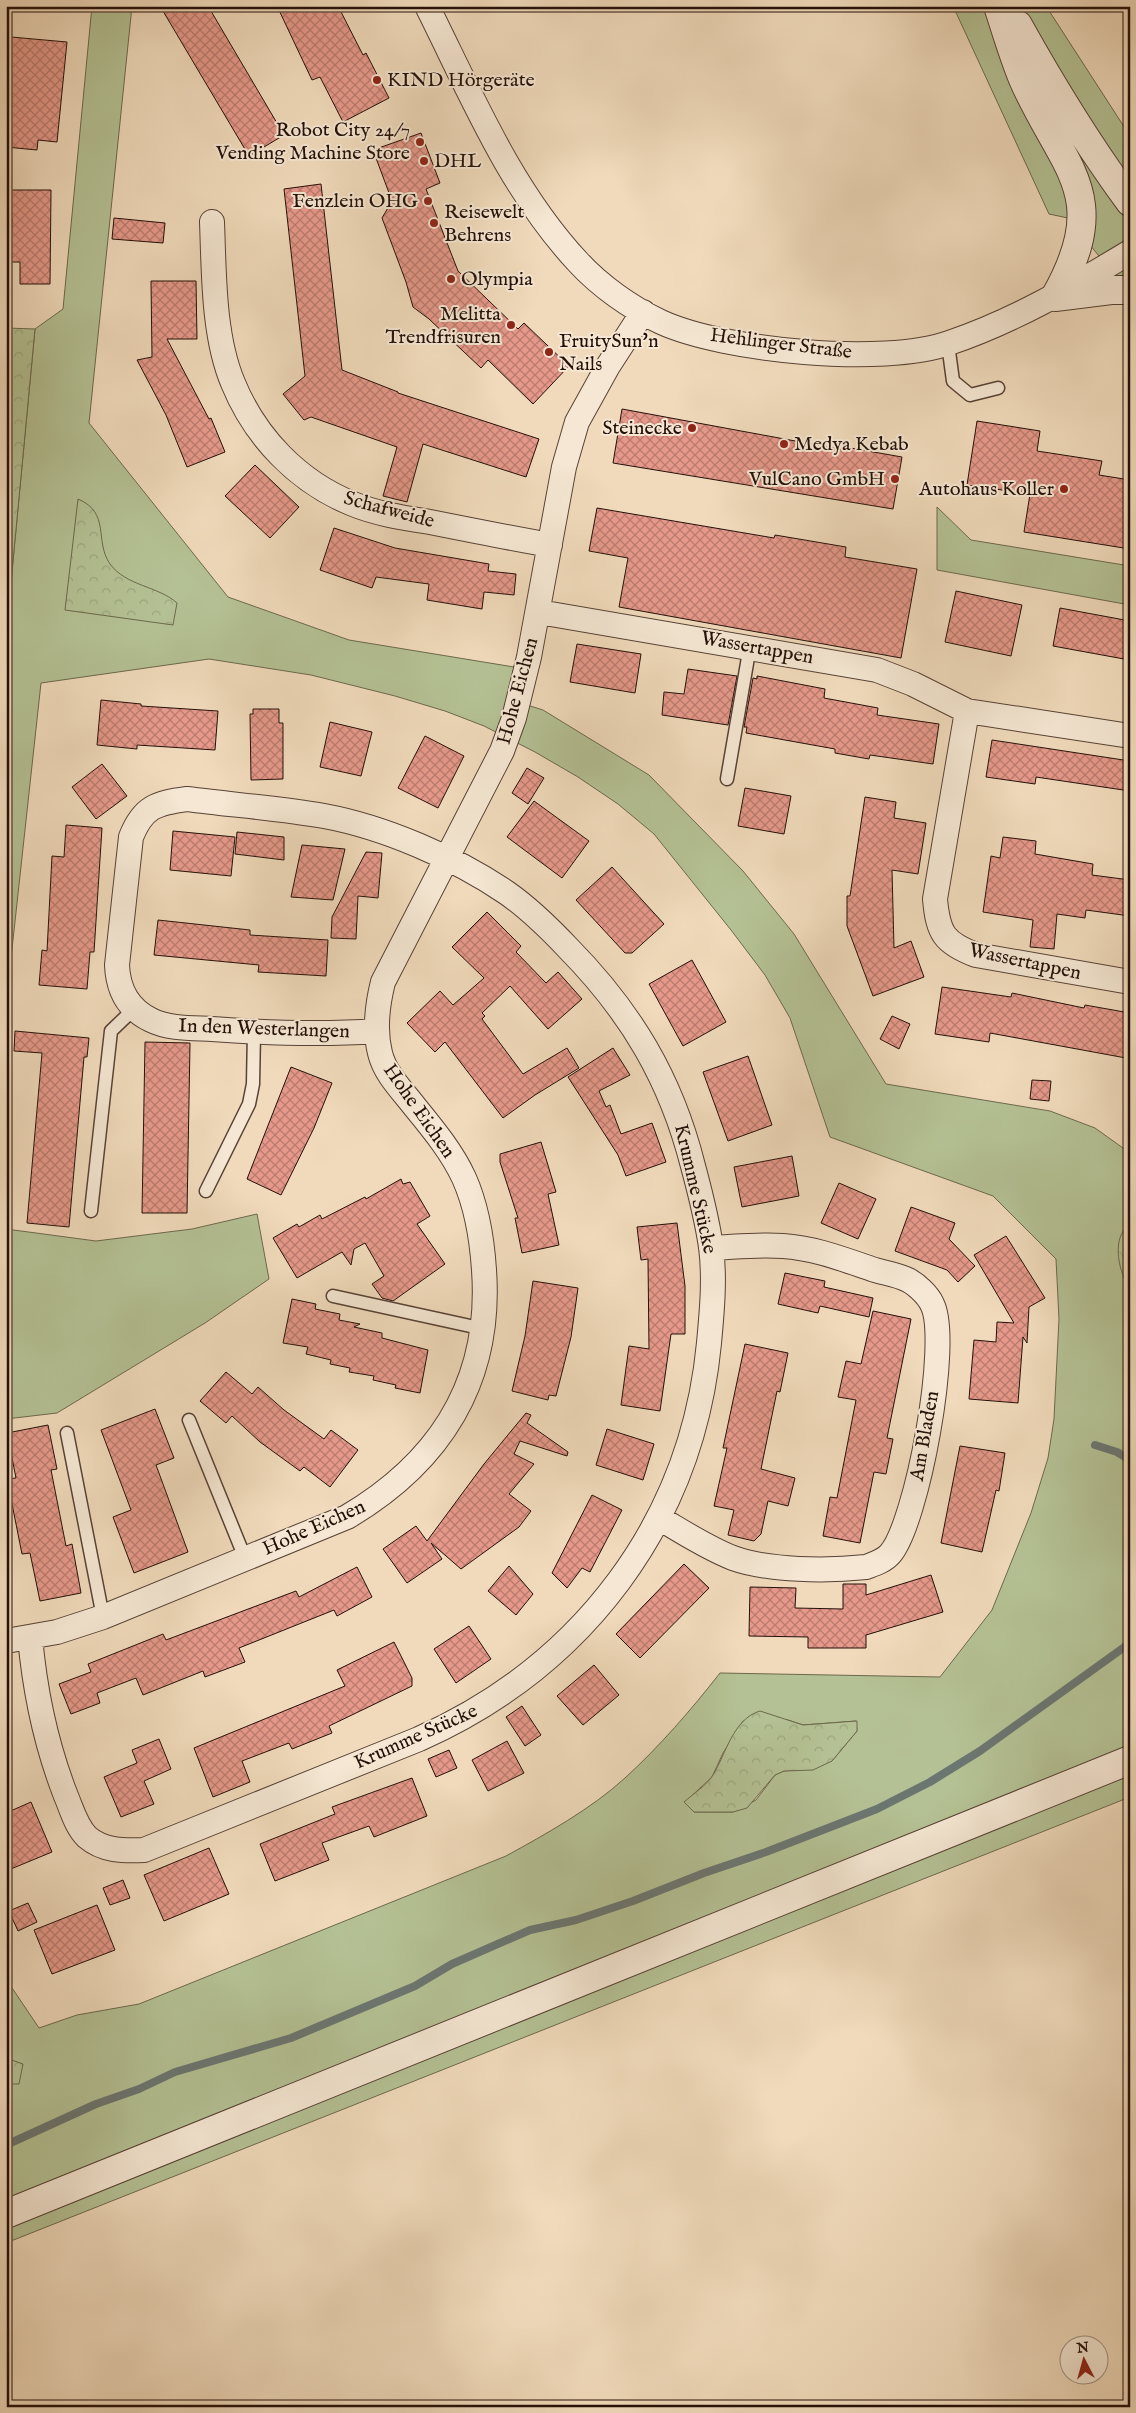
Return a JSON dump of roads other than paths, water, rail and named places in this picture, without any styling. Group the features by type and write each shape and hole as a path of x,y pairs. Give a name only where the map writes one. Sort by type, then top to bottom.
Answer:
{"street":[{"name":"Hehlinger Straße","path":"427,6 476,105 530,202 578,262 594,278 642,312 685,331 724,341 790,349 885,354 912,352 948,344 1008,320 1055,297 1130,252"},
{"path":"998,6 1023,79 1071,167 1080,196 1083,221 1077,251 1055,297"},
{"path":"1007,6 1060,99 1097,158 1130,202"},
{"name":"Schafweide","path":"212,222 215,294 223,346 232,382 250,416 264,436 294,468 321,488 353,504 395,516 550,545"},
{"path":"1055,297 1111,290 1130,290"},
{"name":"Hohe Eichen","path":"6,1640 30,1638 103,1617 347,1517 373,1501 398,1482 417,1464 444,1430 463,1397 477,1362 484,1329 486,1290 483,1258 473,1201 453,1158 388,1073 380,1054 376,1031 377,1007 383,982 491,774 505,743 514,718 539,612 564,467 577,422 608,366 642,312"},
{"name":"Wassertappen","path":"539,612 750,646 877,670 914,684 967,711 1130,736"},
{"name":"Wassertappen","path":"967,711 935,899 937,918 942,934 957,947 976,955 1130,982"},
{"name":"In den Westerlangen","path":"376,1031 340,1034 254,1032 175,1027 152,1021 134,1009 123,996 118,982 118,966 131,837 137,822 148,809 166,802 187,799 326,816 405,839 446,859"},
{"name":"Krumme Stücke","path":"30,1638 34,1684 52,1761 76,1823 88,1837 103,1847 122,1851 144,1850 419,1739 451,1725 488,1704 540,1665 587,1619 640,1551 659,1518 688,1449 703,1392 712,1316 711,1248 701,1196 677,1110 661,1074 636,1030 610,994 540,919 505,892 446,859"},
{"name":"Am Bladen","path":"659,1518 718,1551 754,1564 772,1567 866,1567 881,1561 890,1554 898,1539 916,1487 930,1418 938,1355 938,1333 932,1304 908,1280 820,1252 784,1246 711,1248"},
{"path":"6,2214 1130,1760"}],"lane":[{"path":"948,344 953,381 970,395 998,388"},
{"path":"727,779 750,646"},
{"path":"91,1211 111,1032 134,1009"},
{"path":"206,1191 249,1104 253,1084 254,1032"},
{"path":"333,1296 484,1329"},
{"path":"189,1420 245,1558"},
{"path":"68,1433 103,1617"}],"waterway":[{"path":"1095,1445 1117,1452 1130,1460"},
{"path":"6,2145 96,2104 139,2089 175,2072 291,2038 415,1986 452,1964 530,1930 576,1920 633,1901 877,1809 930,1782 980,1751 1130,1643"}],"place":[{"name":"KIND Hörgeräte","path":"377,80"},
{"name":"Robot City 24/7 Vending Machine Store","path":"420,142"},
{"name":"DHL","path":"424,161"},
{"name":"Fenzlein OHG","path":"428,201"},
{"name":"Reisewelt Behrens","path":"434,223"},
{"name":"Olympia","path":"451,279"},
{"name":"Melitta Trendfrisuren","path":"511,325"},
{"name":"FruitySun'n Nails","path":"549,352"},
{"name":"Steinecke","path":"692,428"},
{"name":"Medya Kebab","path":"784,444"},
{"name":"VulCano GmbH","path":"895,479"},
{"name":"Autohaus Koller","path":"1064,489"}]}
